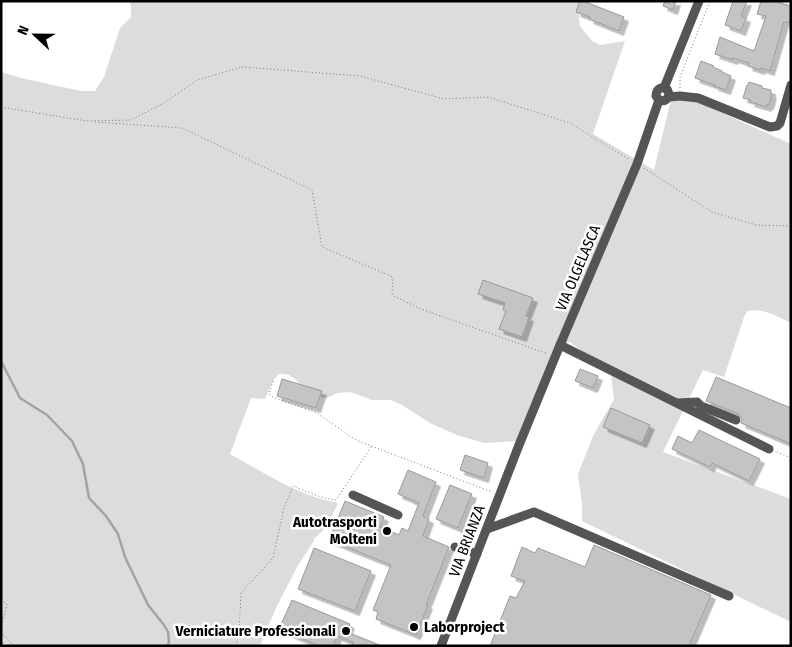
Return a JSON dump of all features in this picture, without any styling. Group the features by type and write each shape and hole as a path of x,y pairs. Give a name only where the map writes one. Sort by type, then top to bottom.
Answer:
{"street":[{"name":"VIA OLGELASCA","path":"519,445 637,164 659,100 656,96 657,91 660,88 664,88 699,1"},
{"path":"659,100 680,96 698,98 770,127 777,126 780,123 791,85"},
{"path":"664,88 669,92 669,97"},
{"path":"560,345 769,449"},
{"path":"676,404 697,402 700,406 736,420"},
{"name":"VIA BRIANZA","path":"441,646 519,445"},
{"path":"353,495 398,515"},
{"path":"487,528 534,512 729,596"},
{"path":"455,547 477,554"}],"path":[{"path":"680,96 680,77 710,1"},
{"path":"87,121 131,120 164,103 197,80 242,68 360,76 444,99 488,97 570,123 712,212 756,224 791,226"},
{"path":"1,106 87,121 182,128 312,190 322,247 391,276 394,296 421,309 556,356"},
{"path":"273,381 269,394 273,397 317,413 350,436 371,447 500,495"},
{"path":"236,646 239,633 241,593 273,558 284,508 293,486 326,499 336,500 371,447"},
{"path":"769,449 791,458"},
{"path":"1,600 7,604 1,628"},
{"path":"1,632 14,646"}],"shaded area":[{"path":"129,1 580,1 580,26 592,41 600,45 625,41 593,134 654,170 673,91 791,144 791,323 764,312 747,311 724,377 703,370 663,452 791,499 791,622 582,521 578,474 593,436 614,399 611,367 583,352 570,342 560,346 519,441 484,443 457,435 430,423 391,400 372,400 351,392 337,393 327,398 315,397 295,379 283,374 279,374 274,379 265,399 251,398 230,454 296,490 338,503 327,526 314,539 298,565 277,606 260,646 1,646 1,72 81,91 95,91 104,77 120,28 131,17"}],"building":[{"path":"580,1 624,17 619,31 576,12"},
{"path":"665,1 676,1 673,10 663,6"},
{"path":"733,1 747,1 741,16 746,18 741,31 725,25"},
{"path":"761,1 774,1 791,6 789,23 784,22 770,71 761,68 760,70 748,66 749,63 715,54 720,37 754,51 766,16 757,14"},
{"path":"701,61 731,76 726,90 695,78"},
{"path":"749,82 771,90 772,94 767,107 743,98"},
{"path":"483,280 533,298 526,316 529,317 522,337 499,329 506,311 503,310 505,303 478,294"},
{"path":"580,369 598,376 593,388 575,381"},
{"path":"716,377 791,408 791,444 741,423 742,419 739,414 706,401"},
{"path":"282,379 322,391 316,408 277,396"},
{"path":"611,408 650,425 642,443 603,427"},
{"path":"699,430 760,459 749,481 712,463 710,467 672,449 678,436 692,443"},
{"path":"465,455 488,463 484,478 460,470"},
{"path":"408,470 436,482 423,516 429,519 423,536 449,547 416,635 376,619 378,612 373,610 391,565 329,540 345,501 384,517 380,527 399,535 402,528 408,531 419,503 398,494"},
{"path":"450,485 472,494 458,528 436,519"},
{"path":"594,545 711,595 689,646 490,646 510,596 516,598 525,581 511,576 522,547 535,553 538,548 585,567"},
{"path":"314,548 371,571 355,611 298,589"},
{"path":"292,600 350,624 347,632 382,646 352,646 353,642 337,636 333,646 319,646 279,629"}],"waterway":[{"path":"1,361 20,398 47,415 72,441 83,464 89,498 106,516 118,534 125,557 148,605 168,632 168,646"}],"place":[{"name":"Autotrasporti Molteni","path":"387,531"},
{"name":"Laborproject","path":"414,627"},
{"name":"Verniciature Professionali","path":"346,631"}]}
